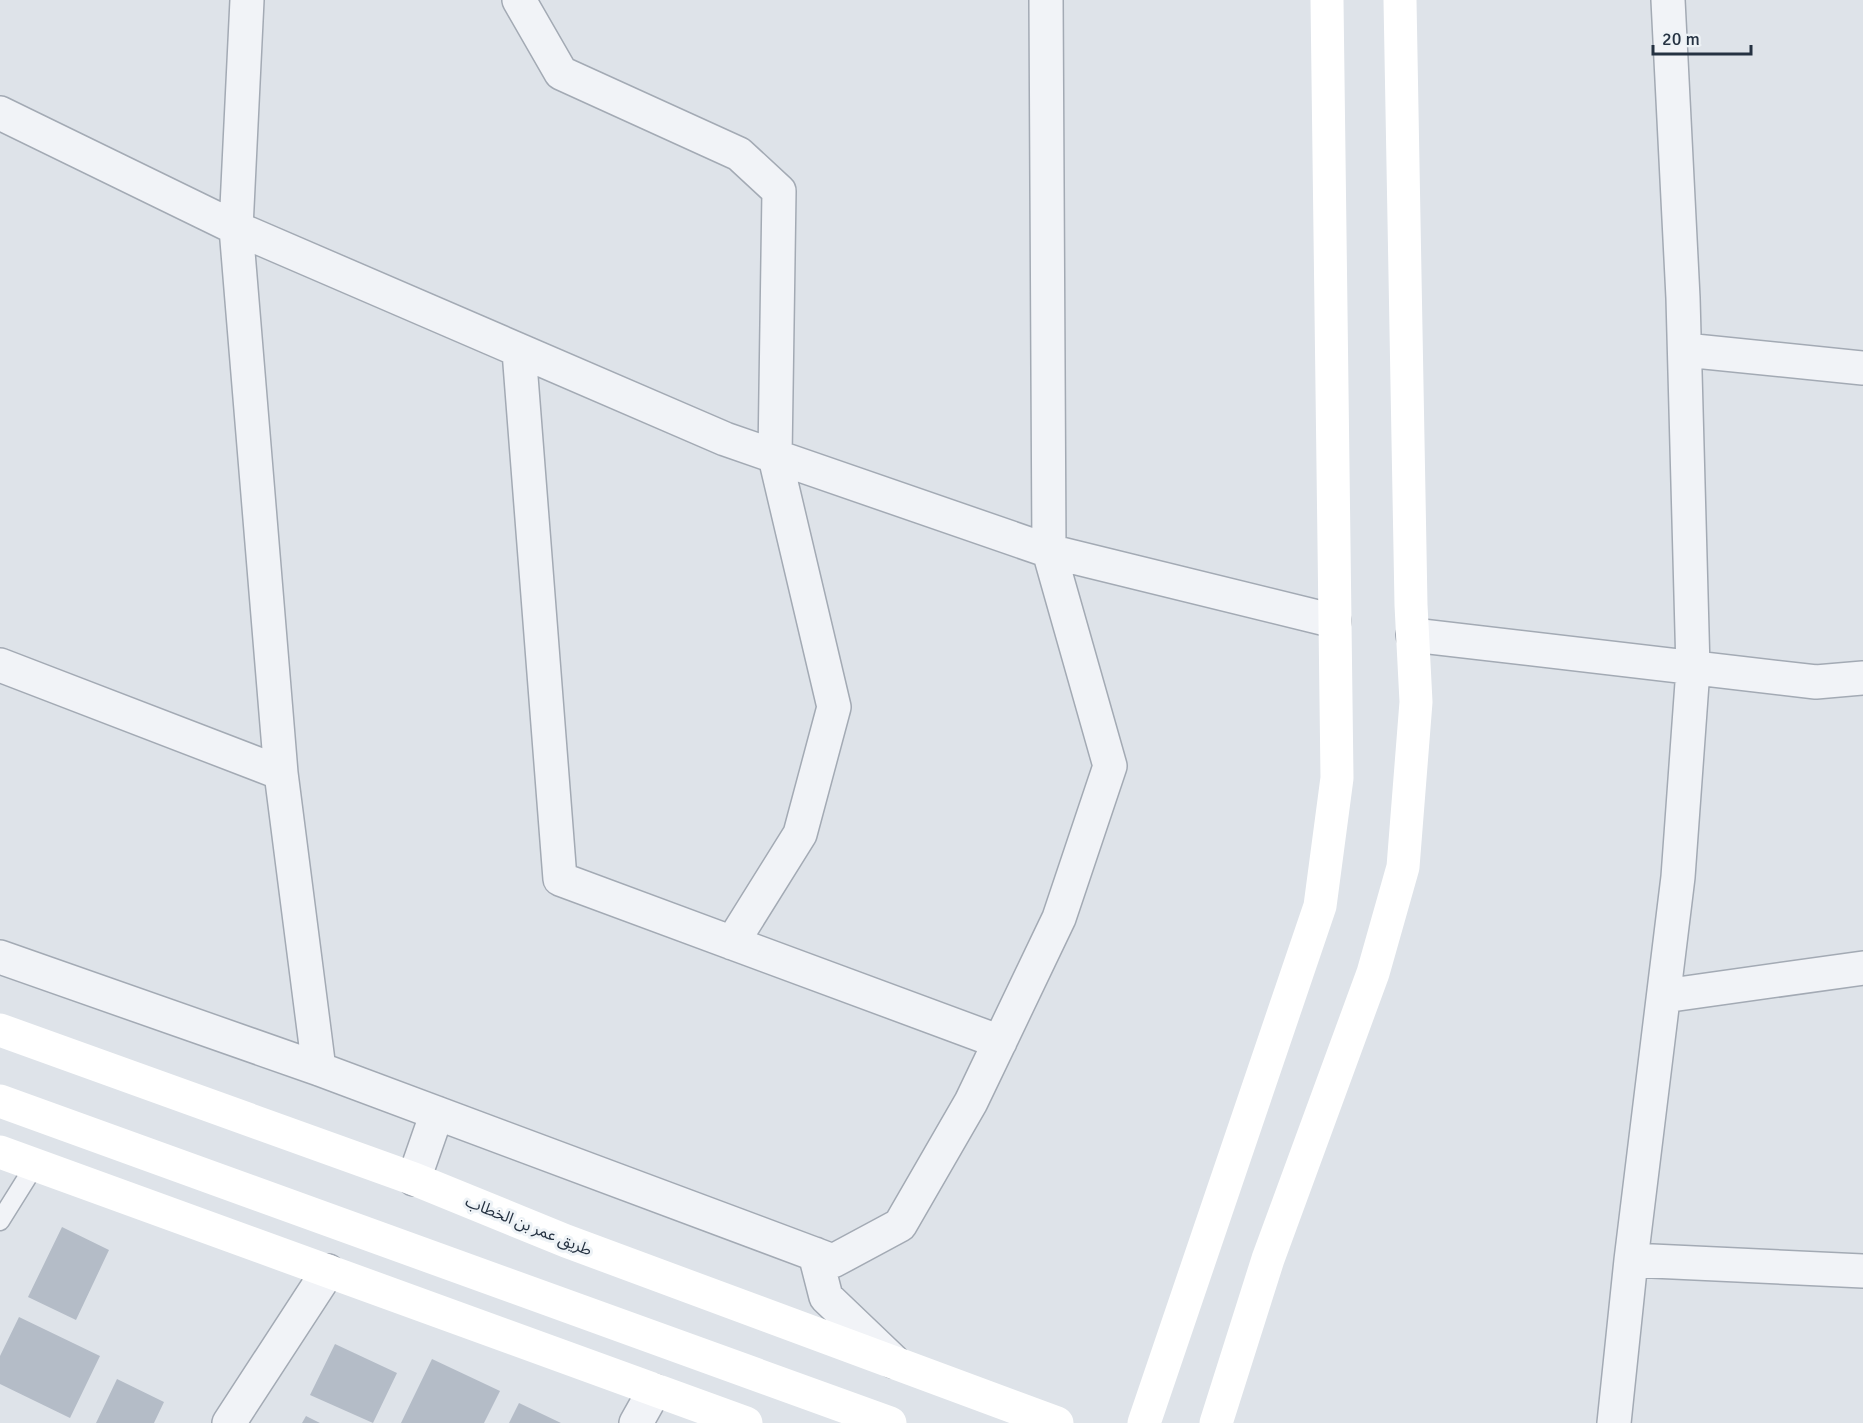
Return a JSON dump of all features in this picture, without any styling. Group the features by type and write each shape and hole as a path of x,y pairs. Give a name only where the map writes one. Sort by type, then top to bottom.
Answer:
{"street":[{"path":"247,0 236,228 281,773 319,1069"},
{"path":"519,0 561,73 739,154 779,191 775,457 834,707 800,834 732,943"},
{"path":"0,957 319,1069 833,1261 900,1225 971,1102 1059,918 1110,766 1049,551 1046,0"},
{"path":"1144,1423 1320,906 1337,778 1327,0"},
{"path":"1216,1423 1268,1259 1373,973 1403,867 1416,702 1400,0"},
{"path":"1614,1423 1631,1260 1678,877 1693,669 1684,350 1668,0"},
{"path":"0,113 236,228 725,439 1049,551 1334,621"},
{"path":"1684,350 1863,368"},
{"path":"519,351 560,879 999,1042"},
{"path":"1413,635 1816,682 1863,678"},
{"path":"0,665 281,773"},
{"path":"1664,996 1863,969"},
{"name":"طريق عمر بن الخطاب","path":"0,1030 414,1179 566,1240 1057,1423"},
{"path":"0,1101 890,1423"},
{"path":"414,1179 437,1113"},
{"path":"0,1152 746,1423"},
{"path":"815,1254 826,1297 893,1361"},
{"path":"1631,1260 1863,1271"},
{"path":"229,1423 328,1271"},
{"path":"636,1423 654,1391"}],"lane":[{"path":"0,1221 35,1165"}],"building":[{"path":"62,1227 109,1250 76,1320 28,1297"},
{"path":"19,1317 100,1356 70,1418 0,1384 0,1356"},
{"path":"335,1344 397,1373 373,1423 310,1395"},
{"path":"432,1359 500,1391 484,1423 401,1423"},
{"path":"117,1379 164,1402 154,1423 96,1423"},
{"path":"519,1403 561,1423 509,1423"},
{"path":"306,1416 320,1423 302,1423"}]}
